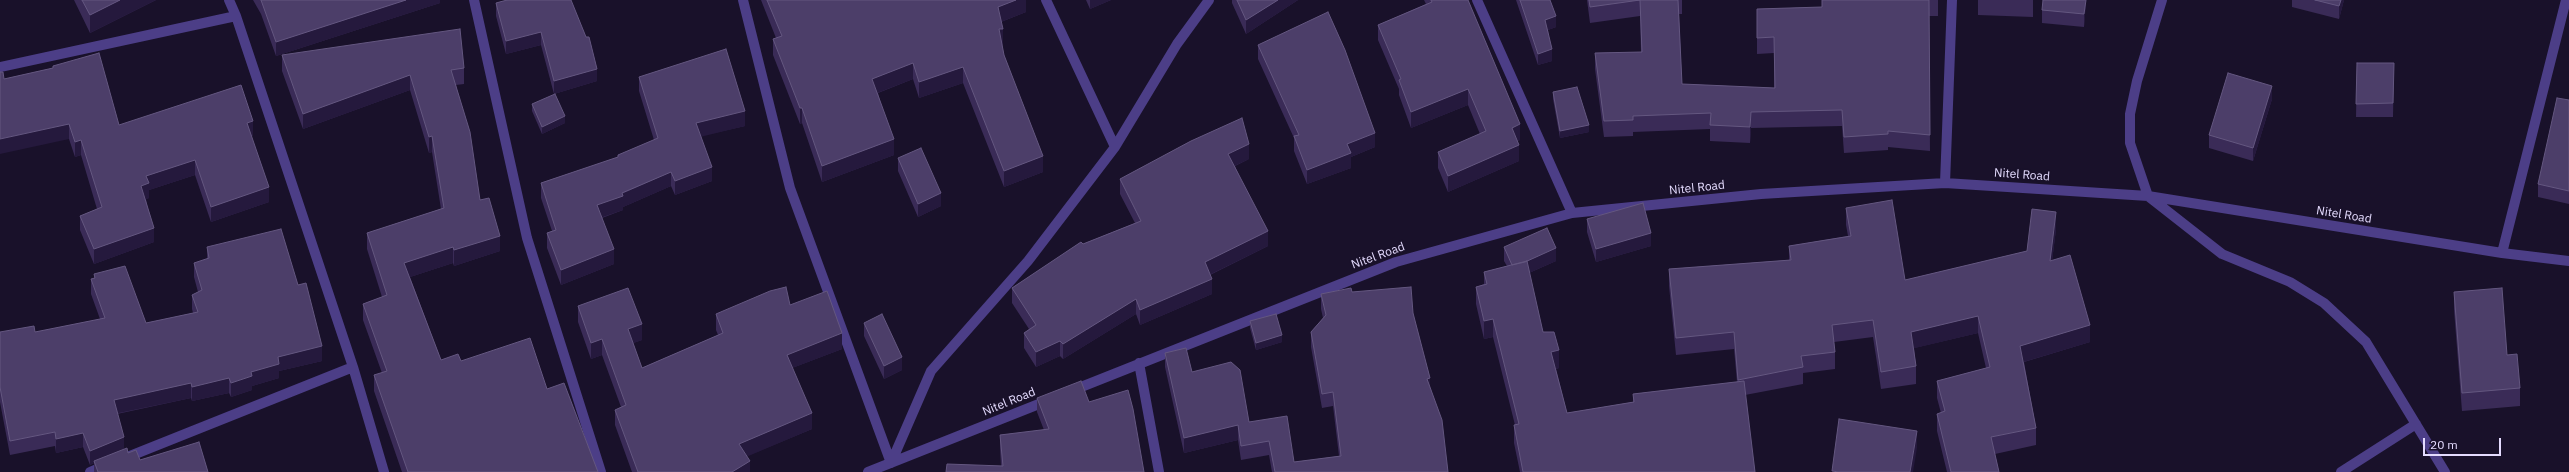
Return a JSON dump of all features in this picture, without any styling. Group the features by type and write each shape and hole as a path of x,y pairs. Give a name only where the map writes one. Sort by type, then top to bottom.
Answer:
{"street":[{"path":"228,0 236,16 353,367 384,472"},
{"path":"474,0 528,238 601,472"},
{"path":"743,0 790,188 891,463"},
{"path":"1046,0 1115,147"},
{"path":"891,463 932,371 1028,262 1115,147 1177,44 1209,0"},
{"path":"1477,0 1572,213"},
{"path":"1945,183 1952,0"},
{"path":"2162,0 2137,81 2130,114 2130,143 2148,196 2222,254 2290,282 2324,303 2366,342 2445,472"},
{"path":"2502,253 2566,0"},
{"path":"0,67 236,16"},
{"name":"Nitel Road","path":"868,472 1396,262 1572,213 1761,194 1945,183 2148,196 2502,253 2569,261"},
{"path":"1139,363 1159,472"},
{"path":"90,472 353,367"},
{"path":"2342,472 2416,424"}],"building":[{"path":"82,0 120,0 90,15"},
{"path":"261,0 406,0 276,42"},
{"path":"507,0 571,0 586,37 589,37 597,69 554,81 541,32 506,41 496,3"},
{"path":"767,0 1016,0 998,7 1003,29 999,29 1004,55 1043,156 1004,171 963,67 919,82 913,63 872,79 894,139 822,166 802,108 800,108 773,39 782,36"},
{"path":"1237,0 1278,0 1246,20"},
{"path":"1431,0 1468,0 1520,124 1512,128 1519,145 1448,176 1438,152 1486,131 1468,89 1411,112 1399,80 1401,79 1378,25 1432,2"},
{"path":"1520,0 1550,0 1556,16 1545,20 1552,49 1538,54"},
{"path":"1589,0 1640,0 1590,7"},
{"path":"1640,0 1678,0 1682,84 1775,88 1774,37 1757,38 1757,9 1822,7 1822,0 1929,0 1930,135 1888,131 1888,134 1844,137 1842,110 1751,112 1750,127 1710,125 1711,113 1633,116 1633,120 1604,121 1595,53 1642,52"},
{"path":"2043,0 2086,0 2084,14 2042,10"},
{"path":"2315,0 2341,0 2339,6"},
{"path":"1328,12 1345,50 1375,133 1347,144 1351,153 1307,170 1294,136 1299,135 1258,45"},
{"path":"460,29 464,68 451,70 470,132 480,200 489,198 500,236 454,250 453,247 404,263 441,360 458,354 461,361 530,338 547,389 564,383 598,472 408,472 374,375 387,371 363,304 387,295 367,233 444,208 432,136 429,137 410,75 303,114 282,55"},
{"path":"726,49 745,111 696,123 712,167 675,181 671,172 622,193 623,196 597,205 614,249 561,270 547,233 556,230 541,183 618,157 618,155 658,138 639,77"},
{"path":"99,53 119,125 241,85 253,121 247,123 269,187 211,207 195,160 146,176 149,183 141,186 154,228 94,249 80,216 102,207 81,140 75,142 69,124 0,139 0,72 3,72 4,79 53,68 53,66"},
{"path":"2357,63 2394,63 2393,103 2356,104"},
{"path":"2228,73 2272,86 2253,148 2209,135"},
{"path":"1577,87 1589,125 1560,131 1553,92"},
{"path":"555,94 565,116 542,127 532,104"},
{"path":"2557,98 2569,100 2569,191 2538,184"},
{"path":"1242,118 1249,144 1228,154 1268,231 1205,262 1212,279 1140,310 1136,299 1063,344 1060,341 1036,352 1024,333 1036,325 1012,288 1081,242 1083,244 1141,221 1120,179 1191,141"},
{"path":"921,148 941,193 918,204 898,158"},
{"path":"1892,200 1905,280 2027,251 2032,209 2056,212 2050,261 2070,255 2090,325 2020,346 2036,428 1991,437 1999,472 1951,472 1937,414 1945,411 1937,381 1990,367 1978,316 1911,332 1916,366 1881,372 1873,320 1832,325 1835,352 1801,356 1803,367 1738,380 1734,332 1676,338 1669,269 1791,260 1789,246 1851,236 1846,208"},
{"path":"1643,203 1651,233 1596,249 1587,219"},
{"path":"1547,228 1556,248 1525,262 1512,265 1504,247"},
{"path":"281,229 298,285 306,283 322,346 278,357 279,364 251,372 252,376 231,383 229,378 192,387 191,383 114,400 124,437 90,451 83,433 56,439 55,432 10,441 0,387 0,332 34,326 35,332 105,318 91,279 95,278 94,274 125,266 146,323 198,312 192,295 202,290 194,263 209,258 207,247"},
{"path":"1527,261 1543,332 1554,332 1559,350 1551,352 1567,413 1634,402 1633,394 1744,381 1755,472 1523,472 1514,425 1519,424 1493,319 1484,321 1476,287 1487,284 1484,272"},
{"path":"786,287 790,305 827,291 842,333 787,355 812,413 739,444 750,461 732,472 638,472 615,410 626,405 602,339 591,343 578,306 628,288 642,324 628,329 642,368 723,333 716,314 770,291"},
{"path":"1411,287 1413,313 1430,378 1427,379 1442,420 1448,472 1275,472 1269,441 1241,446 1238,425 1184,438 1165,353 1186,348 1192,372 1231,362 1240,370 1249,422 1287,416 1294,462 1341,456 1333,392 1322,394 1311,332 1326,315 1321,294 1351,288 1352,292"},
{"path":"2502,288 2507,355 2517,354 2520,388 2462,393 2454,292"},
{"path":"882,314 902,357 884,366 864,323"},
{"path":"1276,314 1282,335 1256,343 1250,321"},
{"path":"1081,381 1089,402 1128,390 1133,409 1144,472 946,472 947,464 1003,466 1000,435 1049,429 1037,398"},
{"path":"1839,419 1917,431 1910,472 1832,471"},
{"path":"199,442 208,472 98,472 94,461 127,448 128,453 136,450 140,460"}]}
